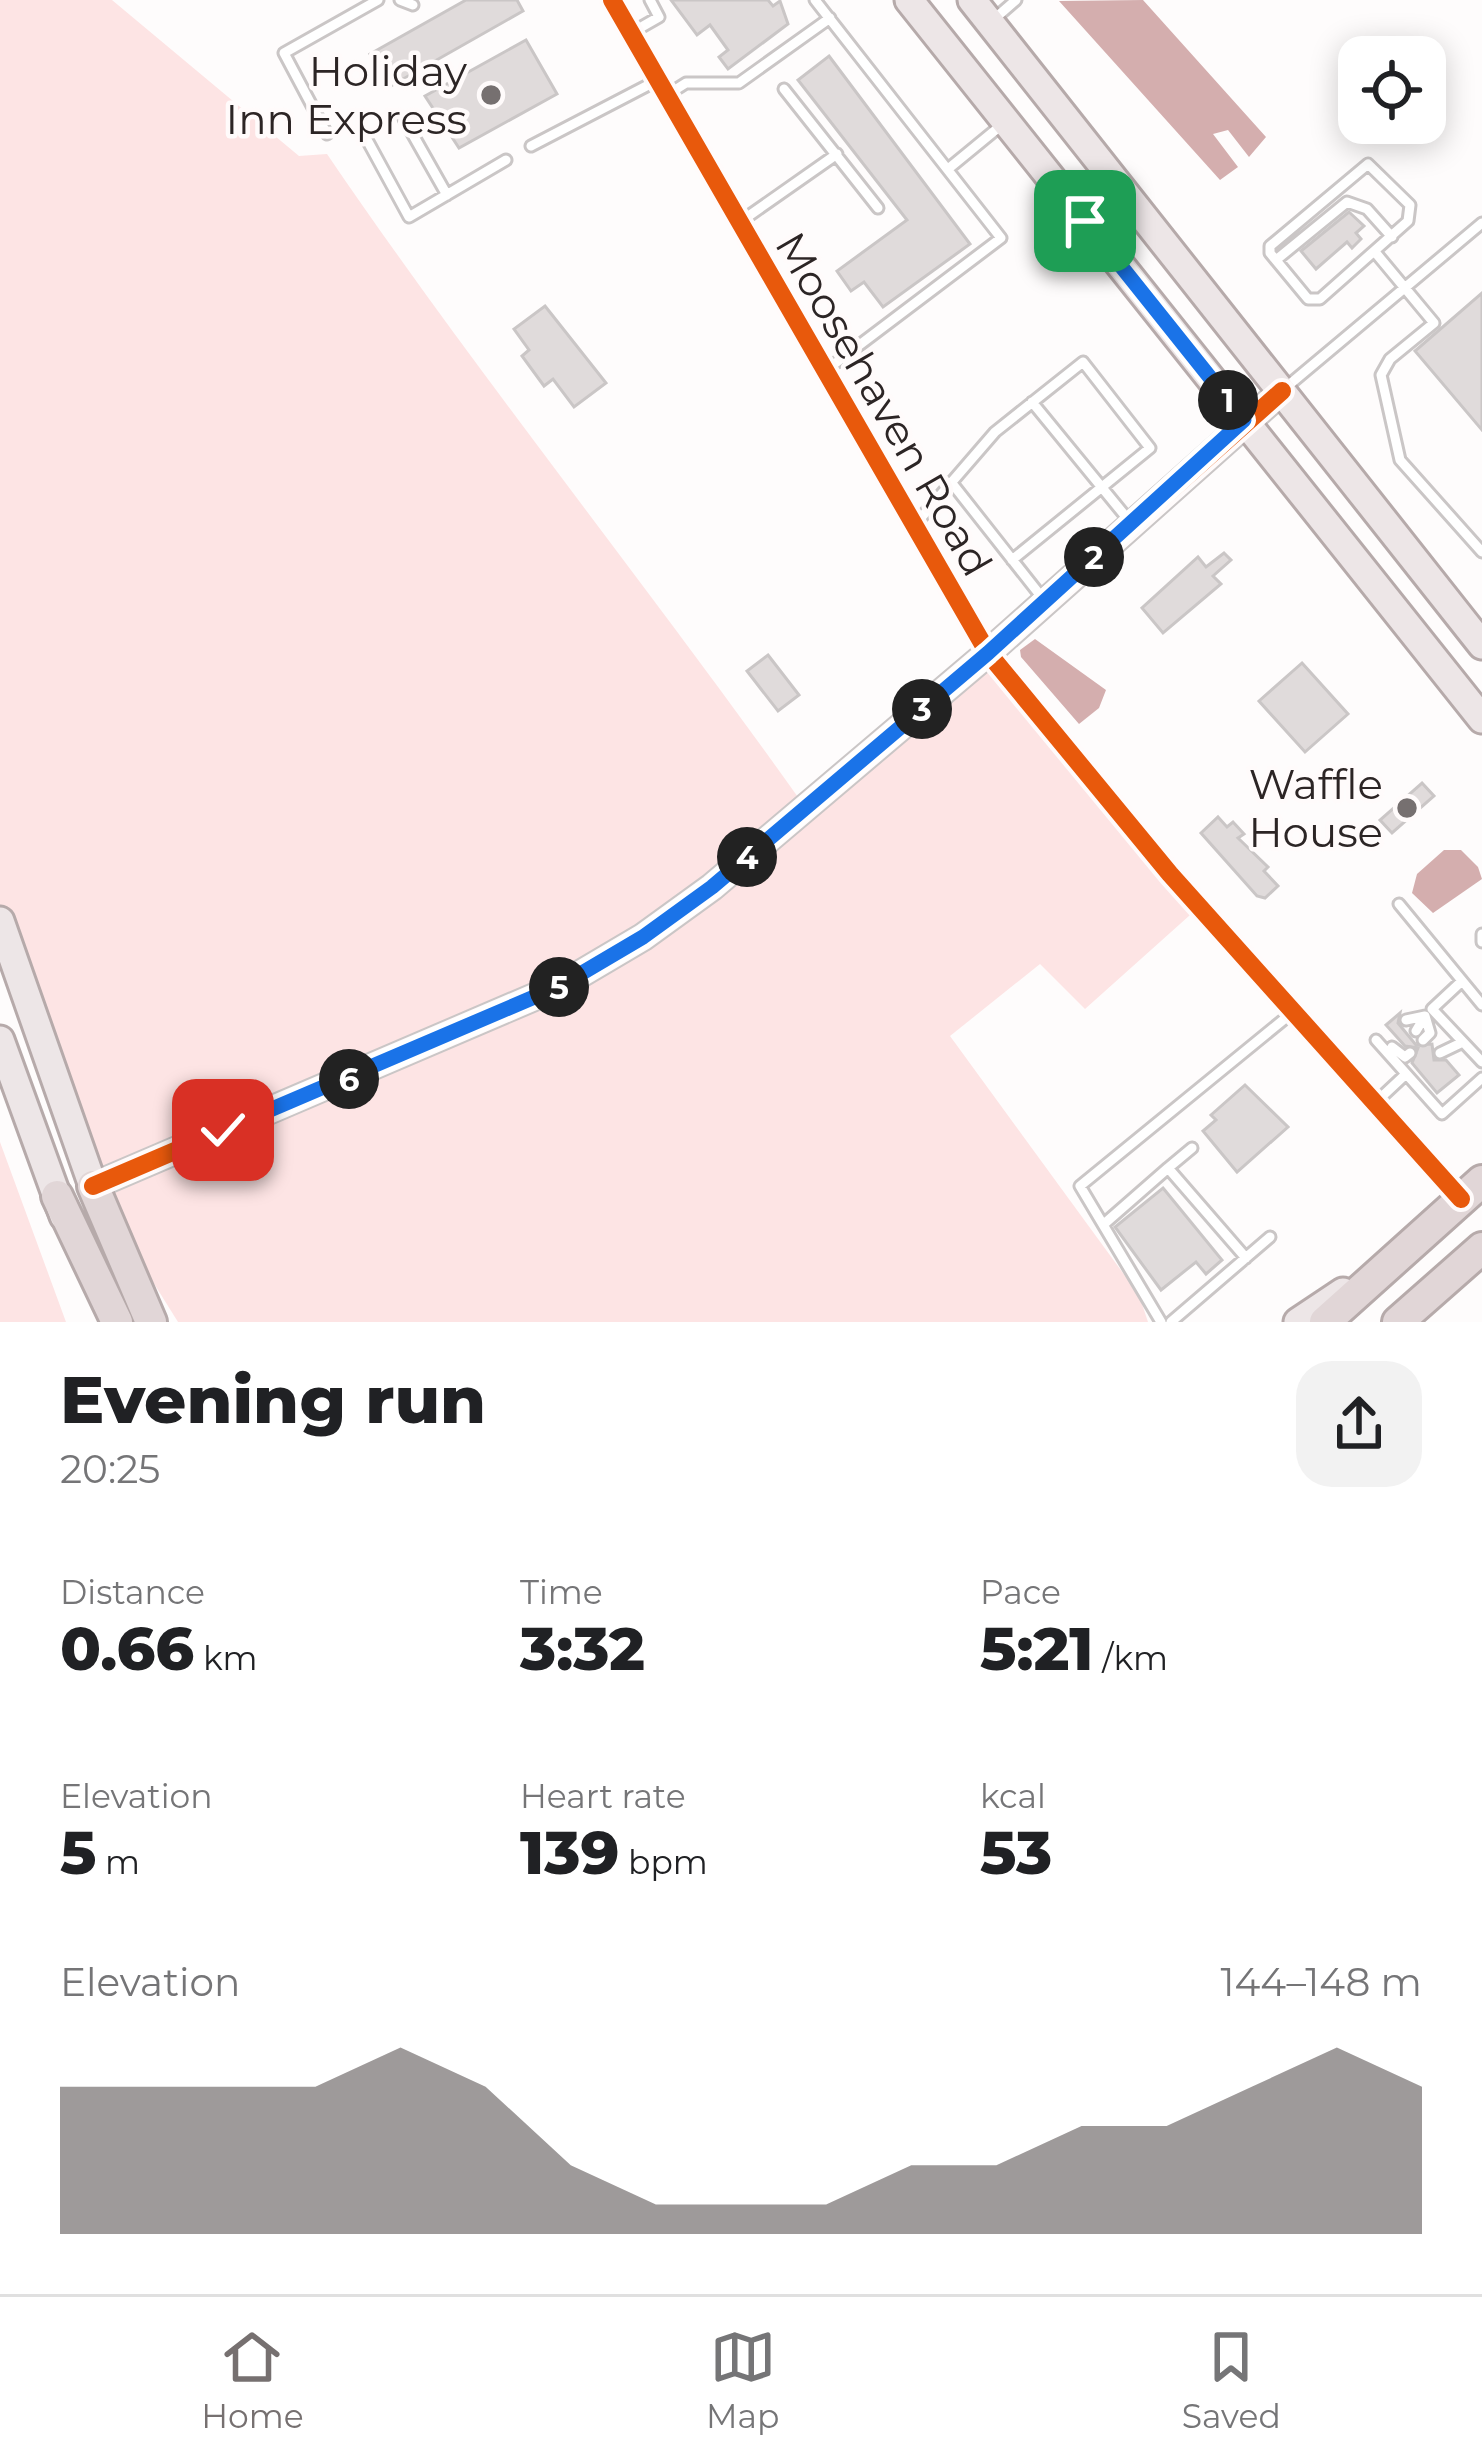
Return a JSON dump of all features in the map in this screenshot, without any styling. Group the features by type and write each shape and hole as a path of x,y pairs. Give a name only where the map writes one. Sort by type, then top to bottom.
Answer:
{"highway":[{"path":"93,1186 151,1322"},
{"path":"1325,1322 1472,1190"},
{"path":"57,1196 117,1322"},
{"path":"1398,1322 1480,1253"}],"main road":[{"path":"909,0 1482,719"},
{"path":"981,11 1482,645"},
{"path":"0,921 93,1186"},
{"path":"0,1040 104,1322"},
{"path":"1298,1322 1401,1254"}],"street":[{"name":"Moosehaven Road","path":"612,0 988,653 1170,874 1375,1103 1472,1190"},
{"path":"93,1186 560,986 643,937 712,887 988,653 1244,420 1282,391"}],"lane":[{"path":"327,134 284,53 378,0"},
{"path":"400,0 412,4"},
{"path":"631,33 659,17 650,0"},
{"path":"815,0 1001,238 825,371"},
{"path":"981,11 1016,0"},
{"path":"531,146 662,88 739,82 830,18"},
{"path":"784,89 878,208"},
{"path":"404,119 447,195"},
{"path":"948,169 1006,121"},
{"path":"366,138 409,217 506,160"},
{"path":"740,222 837,154"},
{"path":"1367,164 1409,205 1408,221 1375,252 1315,301 1270,253 1273,242 1367,164"},
{"path":"1276,260 1347,202 1367,209 1392,237"},
{"path":"1282,391 1482,223"},
{"path":"1375,252 1434,323 1390,359 1381,375 1394,447 1482,552"},
{"path":"913,527 995,431 1083,362 1150,448 1012,560"},
{"path":"1032,402 1131,523"},
{"path":"951,482 1044,602"},
{"path":"1400,904 1482,1005"},
{"path":"1428,1012 1415,1031 1462,981"},
{"path":"1162,1322 1080,1186 1293,1012"},
{"path":"1428,1012 1458,1045 1482,1062"},
{"path":"1376,1040 1398,1045 1406,1074"},
{"path":"1439,1053 1458,1045"},
{"path":"1448,1063 1458,1045"},
{"path":"1375,1103 1406,1074"},
{"path":"1406,1074 1421,1080 1442,1114 1482,1078"},
{"path":"1104,1224 1192,1148"},
{"path":"1168,1168 1246,1258"},
{"path":"1171,1322 1270,1238"}],"shaded area":[{"path":"0,0 112,0 299,156 327,154 805,807 988,653 1199,907 1085,1009 1040,964 950,1036 1139,1295 1148,1322 178,1322 93,1186 0,921"},
{"path":"1143,0 1266,137 1249,157 1228,130 1213,134 1238,167 1220,180 1059,1"},
{"path":"1035,639 1106,690 1099,708 1079,724 1021,657 1020,650"},
{"path":"1444,850 1461,850 1478,867 1482,879 1433,913 1412,893 1417,874"},
{"path":"0,1142 66,1322 0,1322"}],"building":[{"path":"466,0 517,0 523,11 389,87 370,54"},
{"path":"671,0 768,0 773,6 780,1 788,24 728,69 719,57 728,50 710,25 697,35"},
{"name":"Holiday Inn Express","path":"526,40 557,94 459,148 425,96"},
{"path":"829,56 970,244 883,307 864,282 851,291 837,271 907,220 798,80"},
{"path":"1349,212 1364,226 1356,233 1361,239 1352,248 1347,242 1316,269 1301,251"},
{"path":"1482,293 1482,430 1415,351"},
{"path":"545,306 606,383 574,407 553,379 544,386 522,356 529,350 514,329"},
{"path":"1224,553 1231,560 1213,576 1221,584 1163,633 1142,608 1198,557 1206,567"},
{"path":"768,655 799,695 778,711 747,671"},
{"path":"1302,663 1348,714 1305,752 1259,701"},
{"name":"Waffle House","path":"1422,783 1434,796 1392,833 1380,820"},
{"path":"1218,817 1227,827 1233,822 1244,834 1238,838 1268,867 1264,871 1278,886 1265,898 1257,896 1201,833"},
{"path":"1400,1013 1398,1023 1416,1045 1432,1044 1434,1060 1446,1060 1459,1075 1437,1093 1412,1063 1418,1048 1405,1046 1386,1025"},
{"path":"1245,1085 1288,1127 1237,1172 1203,1131 1216,1120 1211,1115"},
{"path":"1163,1188 1222,1260 1206,1274 1196,1262 1161,1290 1115,1227"}],"cycle path":[{"path":"612,0 988,653 1170,874 1461,1199"},
{"path":"93,1186 560,986 643,937 712,887 988,653 1282,391"}],"place":[{"name":"Holiday Inn Express","path":"491,95"},
{"name":"Waffle House","path":"1407,808"}],"route":[{"path":"223,1130 560,986 643,937 712,887 988,653 1244,420 1085,221"}]}
